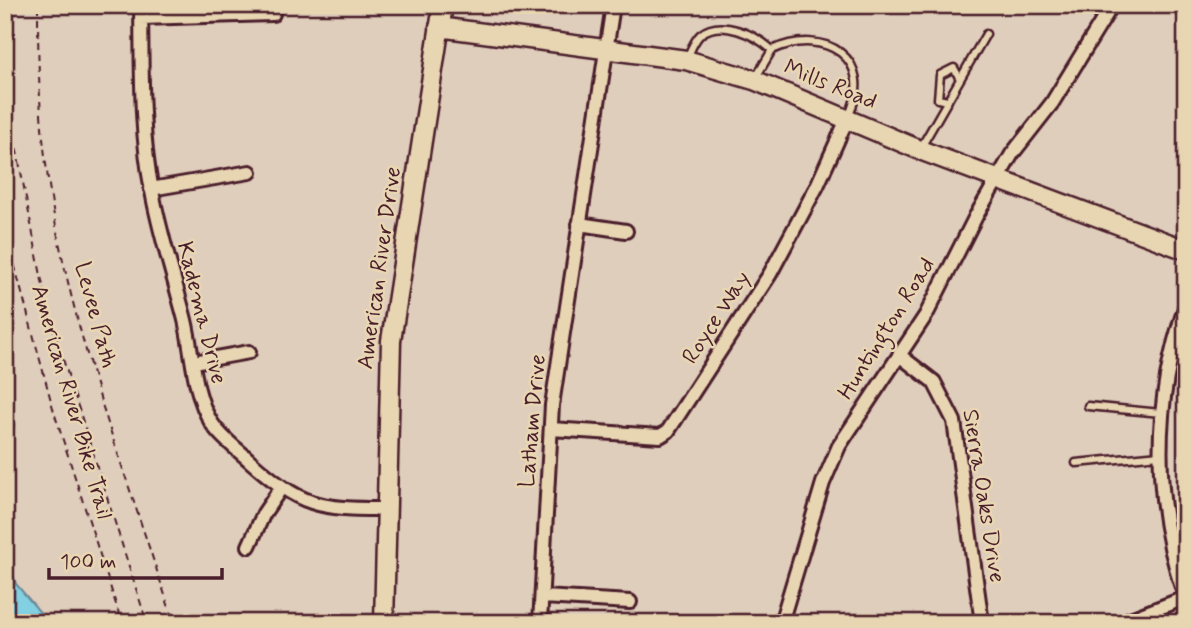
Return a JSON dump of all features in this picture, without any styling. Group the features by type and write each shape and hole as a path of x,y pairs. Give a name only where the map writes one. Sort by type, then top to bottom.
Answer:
{"street":[{"name":"American River Drive","path":"384,623 391,341 443,5"},
{"name":"Latham Drive","path":"541,623 551,429 613,5"},
{"name":"Huntington Road","path":"781,623 830,464 854,419 937,297 1012,154 1052,103 1112,5"},
{"path":"141,11 273,14"},
{"name":"Kadema Drive","path":"141,11 142,105 151,189 194,362 200,398 214,428 281,488 304,501 329,508 388,509"},
{"name":"Mills Road","path":"439,27 686,60 754,80 848,117 920,150 1186,250"},
{"name":"Royce Way","path":"551,429 660,436 668,431 770,274 817,186 848,117"},
{"path":"151,189 250,172"},
{"path":"579,224 626,231"},
{"path":"1120,623 1185,599 1167,533 1160,455 1161,413 1171,354 1186,305"},
{"path":"194,362 249,352"},
{"name":"Sierra Oaks Drive","path":"899,355 933,382 954,421 982,623"},
{"path":"249,546 264,513 281,488"},
{"path":"543,597 630,602"}],"lane":[{"path":"686,60 698,36 715,29 750,34 772,50"},
{"path":"920,150 986,33"},
{"path":"754,80 772,50 809,41 838,50 852,65 858,84 855,103 848,117"},
{"path":"948,101 938,99 940,75 954,68 960,79"},
{"path":"1088,406 1161,413"},
{"path":"1076,463 1160,455"}],"path":[{"path":"8,5 9,110 48,312 147,623"},
{"name":"Levee Path","path":"38,5 38,80 62,254 86,346 174,623"},
{"name":"American River Bike Trail","path":"5,230 54,412 121,623"}],"water":[{"path":"5,373 14,426 5,451"},
{"path":"5,552 16,584 49,623 5,623"}]}
